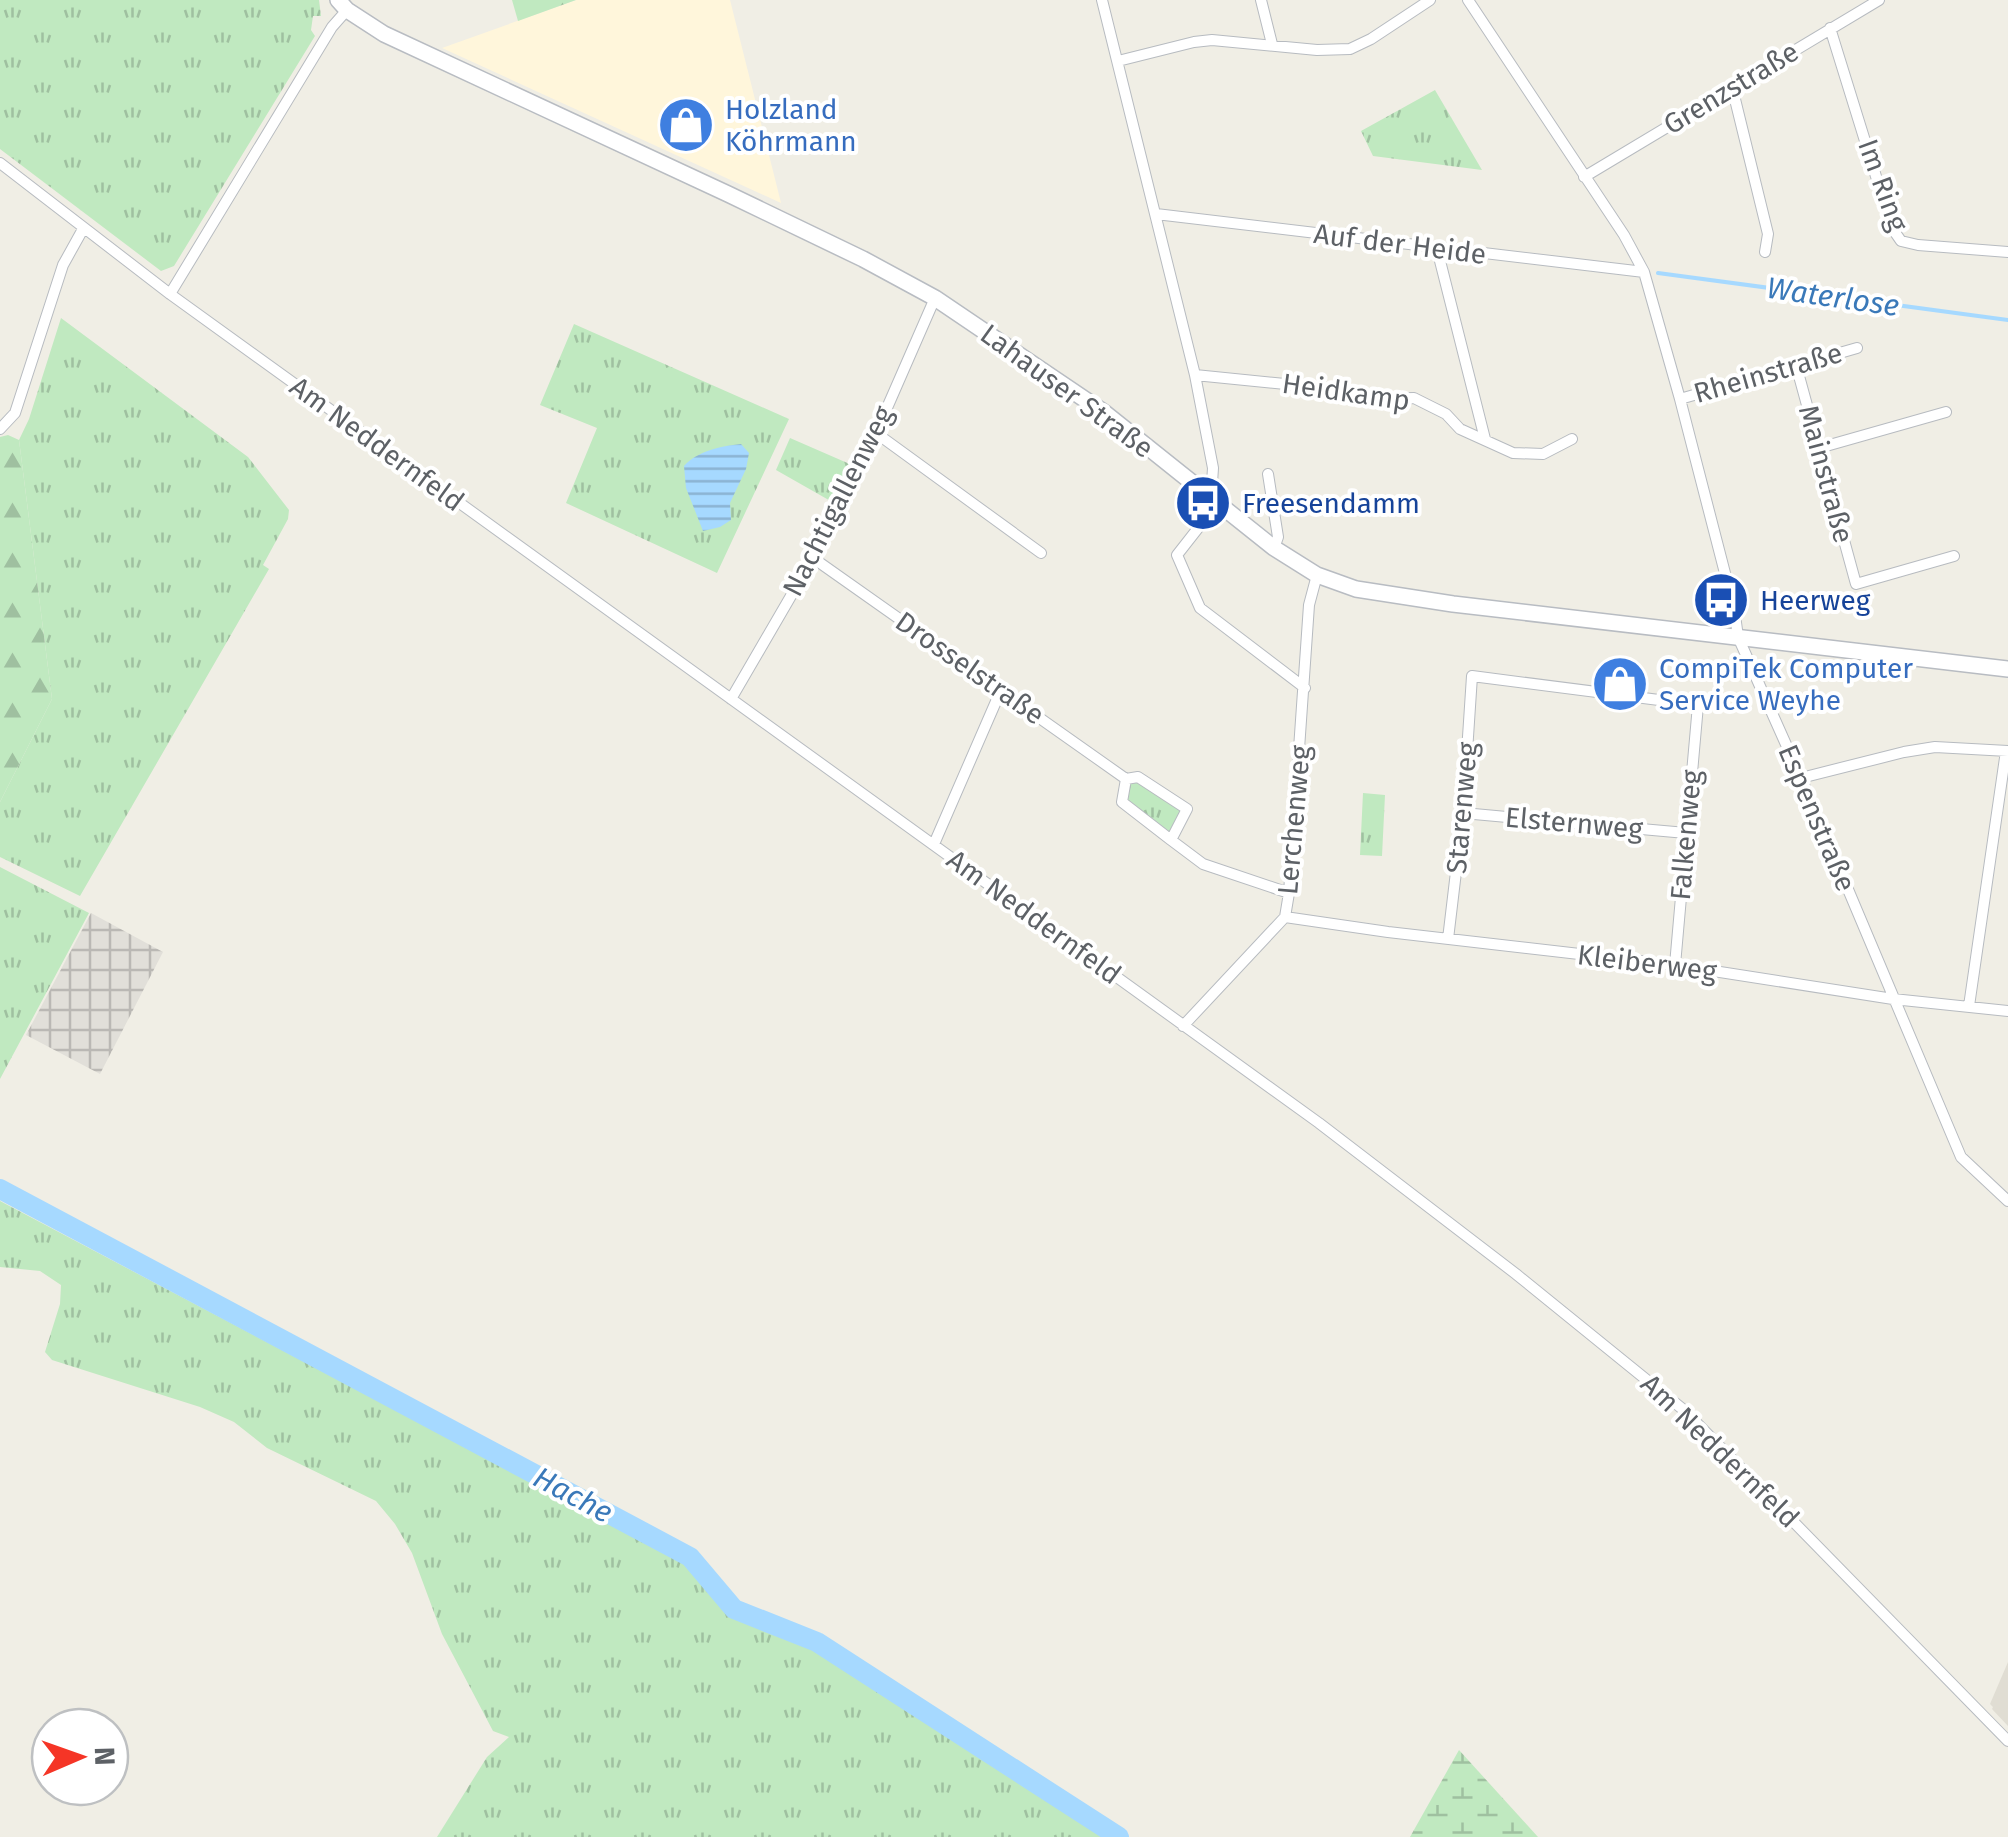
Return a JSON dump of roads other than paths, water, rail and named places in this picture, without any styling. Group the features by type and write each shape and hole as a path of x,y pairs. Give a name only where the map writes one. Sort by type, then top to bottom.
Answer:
{"street":[{"path":"1102,0 1195,376 1212,468 1214,501 1177,556 1200,608 1305,688"},
{"path":"1261,0 1272,44"},
{"path":"1118,61 1201,41 1350,49 1371,40 1430,0"},
{"path":"1468,0 1624,235 1644,272 1734,608 1738,637"},
{"name":"Grenzstraße","path":"1584,177 1879,0"},
{"path":"170,294 343,5"},
{"name":"Lahauser Straße","path":"343,5 384,34 728,194 935,298 1105,413 1274,548 1316,575 1356,589 1453,604 2008,669"},
{"name":"Im Ring","path":"1830,28 1892,228 1900,242 2008,252"},
{"path":"1732,87 1768,234 1766,252"},
{"name":"Am Neddernfeld","path":"0,163 170,294 1350,1146 1666,1394 2008,1741"},
{"name":"Auf der Heide","path":"1156,214 1644,272"},
{"path":"0,428 15,413 63,265 82,228"},
{"path":"1437,249 1485,439"},
{"name":"Nachtigallenweg","path":"731,699 813,558 876,433 935,298"},
{"name":"Rheinstraße","path":"1680,399 1857,348"},
{"name":"Mainstraße","path":"1796,365 1856,584 1954,556"},
{"name":"Heidkamp","path":"1195,376 1304,386 1376,399 1414,398 1446,414 1460,428 1513,453 1544,454 1572,439"},
{"path":"1819,448 1946,412"},
{"path":"876,433 1041,554"},
{"path":"1268,474 1278,537 1274,548"},
{"name":"Drosselstraße","path":"813,558 1126,779 1138,776 1187,809 1171,840"},
{"name":"Lerchenweg","path":"1183,1026 1285,917 1309,605 1316,575"},
{"name":"Espenstraße","path":"1738,637 1961,1157 2008,1202"},
{"name":"Starenweg","path":"1448,940 1472,676 1698,705"},
{"path":"934,844 1001,690"},
{"name":"Falkenweg","path":"1675,966 1698,705"},
{"path":"1801,778 1935,747 2007,751 1970,1006"},
{"path":"1126,779 1122,802 1203,864 1289,893"},
{"name":"Elsternweg","path":"1462,812 1686,833"},
{"name":"Kleiberweg","path":"1285,917 1675,966 1893,999 2008,1010"}],"water":[{"path":"741,444 749,453 730,503 731,520 703,531 686,488 684,466 710,450"}],"waterway":[{"name":"Waterlose","path":"1658,273 2008,320"},
{"name":"Hache","path":"0,1189 690,1557 734,1609 817,1642 1119,1837"}],"place":[{"name":"Holzland Köhrmann","path":"686,125"},
{"name":"Freesendamm","path":"1203,503"},
{"name":"Heerweg","path":"1721,600"},
{"name":"CompiTek Computer Service Weyhe","path":"1620,684"}]}
